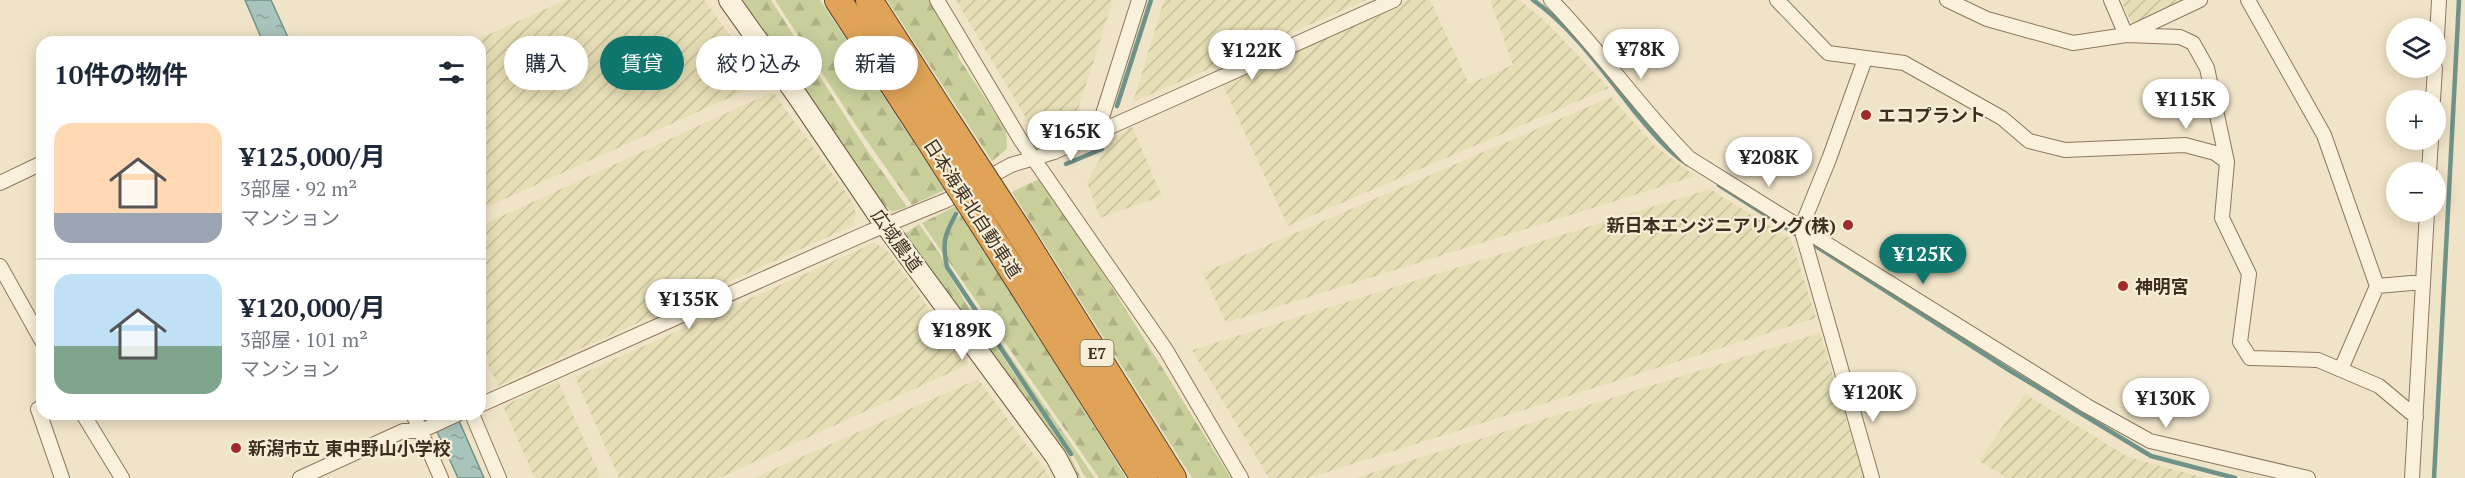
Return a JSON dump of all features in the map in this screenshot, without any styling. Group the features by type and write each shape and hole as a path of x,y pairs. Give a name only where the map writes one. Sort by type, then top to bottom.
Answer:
{"highway":[{"name":"日本海東北自動車道","path":"838,0 1018,230 1173,478"},
{"name":"日本海東北自動車道","path":"869,0 995,243 1144,478"}],"street":[{"name":"広域農道","path":"729,0 886,226 1056,457 1067,478"},
{"path":"937,0 1020,139 1035,156 1166,350 1241,478"},
{"path":"1097,133 1139,0"},
{"path":"486,402 947,200 1011,165 1035,156 1054,153 1394,0"},
{"path":"1551,0 1574,23 1658,126 1689,158 2087,406 2150,441 2307,478"},
{"path":"1777,0 1828,53 1904,63 2002,118 2029,141 2065,150 2185,145 2215,153 2227,162"},
{"path":"1947,0 1987,20 2073,43 2127,35 2180,38 2193,43 2207,68 2227,162 2222,218 2249,274 2240,342 2250,358 2318,360 2342,369 2379,386 2416,417"},
{"path":"2111,0 2127,35"},
{"path":"2127,35 2200,0"},
{"path":"2248,0 2325,135 2377,286 2342,369"},
{"path":"2438,18 2439,0"},
{"path":"1865,59 1830,159 1801,228 1872,478"},
{"path":"0,183 36,166"},
{"path":"2412,478 2426,222"},
{"path":"0,266 36,330"},
{"path":"2377,286 2423,282"},
{"path":"42,420 62,478"},
{"path":"88,420 122,478"},
{"path":"418,420 425,429 441,478"},
{"path":"300,478 402,431 425,429 445,420"},
{"path":"475,420 499,478"}],"shaded area":[{"path":"566,0 704,0 730,36 696,36 696,90 746,90 486,207 486,36"},
{"path":"956,0 1113,0 1077,113 1035,133"},
{"path":"1164,0 1366,0 1133,102"},
{"path":"1407,0 1430,0 1469,84 1513,65 1490,0 1519,0 1544,20 1609,88 1288,226 1222,84"},
{"path":"2121,0 2185,0 2132,24"},
{"path":"773,92 852,201 856,214 854,225 498,386 486,360 486,223"},
{"path":"1611,97 1655,146 1695,176 1226,323 1203,273"},
{"path":"1132,127 1162,196 1100,218 1087,182 1112,138"},
{"path":"1710,189 1791,239 1816,318 1308,478 1269,478 1192,350"},
{"path":"874,243 886,249 969,364 719,478 619,478 575,377"},
{"path":"1820,333 1864,478 1355,478"},
{"path":"978,379 1051,478 754,478"},
{"path":"558,381 601,478 535,478 503,406"},
{"path":"2025,394 2128,457 2205,478 2007,478 1979,461"}],"green space":[{"path":"735,0 771,0 794,36 761,36"},
{"path":"775,0 820,0 844,36 834,36 834,90 879,90 945,190 912,205 822,73 822,36 798,36"},
{"path":"887,0 930,0 957,44 958,57 1006,130 1007,149 992,161 918,48 918,36 910,36"},
{"path":"822,80 907,207 892,212 875,196 799,90 822,90"},
{"path":"1043,177 1231,478 1192,478 1012,192"},
{"path":"956,206 958,211 947,225 944,236 943,254 922,223"},
{"path":"963,215 1126,478 1099,478 947,259 946,240 949,227 952,222"},
{"path":"919,224 941,255 947,271 966,303 1068,452 1081,478 1077,478 1027,400 991,357 907,239 906,233"},
{"path":"952,273 1095,478 1086,478 1064,439"}],"water":[{"path":"245,0 271,0 287,36 260,36"},
{"path":"432,420 459,420 484,478 458,478"}],"waterway":[{"path":"1117,106 1151,0"},
{"path":"1533,0 1562,24 1653,133 1672,153 1687,164"},
{"path":"2434,478 2459,0"},
{"path":"1066,164 1102,149"},
{"path":"1719,185 1800,237"},
{"path":"956,214 945,239 947,267 1071,454"},
{"path":"1808,241 2009,370 2151,456 2235,478"}],"place":[{"name":"エコプラント","path":"1866,115"},
{"name":"新日本エンジニアリング(株)","path":"1848,225"},
{"name":"神明宮","path":"2123,286"},
{"name":"新潟市立 東中野山小学校","path":"236,448"}]}
